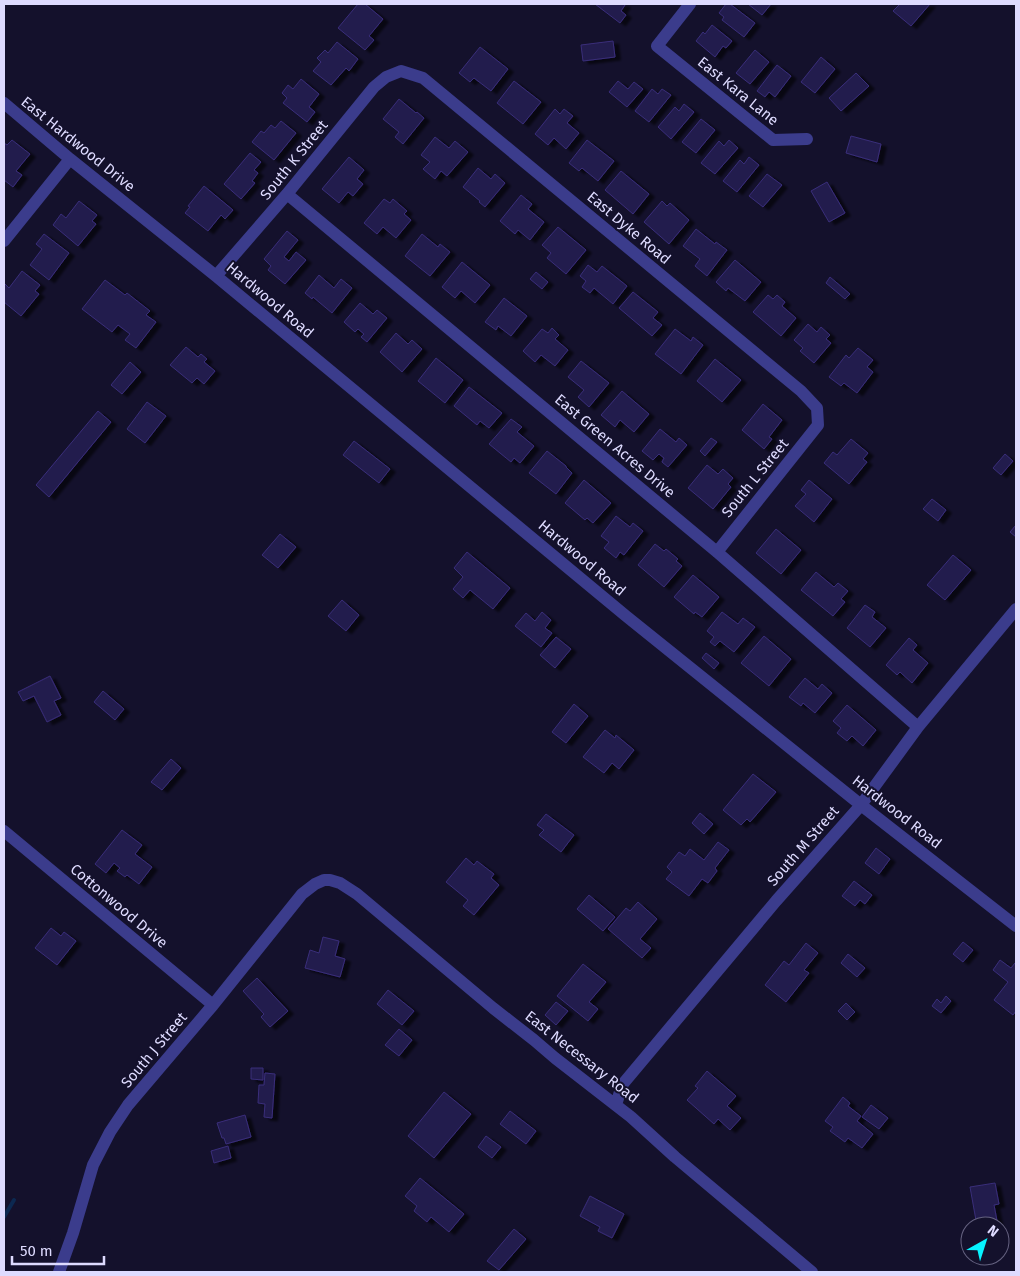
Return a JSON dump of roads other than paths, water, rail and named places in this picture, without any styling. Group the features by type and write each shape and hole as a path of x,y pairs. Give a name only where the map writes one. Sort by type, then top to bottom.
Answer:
{"street":[{"name":"East Kara Lane","path":"690,4 657,46 773,140 806,139"},
{"name":"South K Street","path":"216,276 287,194 374,87 386,77 401,71"},
{"name":"East Dyke Road","path":"401,71 423,78 801,391 816,408 818,425"},
{"name":"East Hardwood Drive","path":"4,103 132,209"},
{"path":"4,240 70,158"},
{"name":"East Green Acres Drive","path":"287,194 717,552 918,727"},
{"name":"Hardwood Road","path":"132,209 216,276 626,616 861,805 1016,926"},
{"name":"South L Street","path":"717,552 818,425"},
{"name":"South M Street","path":"616,1105 622,1085 776,901 861,805 918,727 1016,609"},
{"name":"Cottonwood Drive","path":"4,831 212,1005"},
{"name":"East Necessary Road","path":"324,880 340,883 358,894 555,1058 631,1117 675,1158 812,1272"},
{"name":"South J Street","path":"58,1272 94,1166 110,1132 128,1105 302,894 324,880"}],"waterway":[{"path":"4,1217 14,1200"}]}
